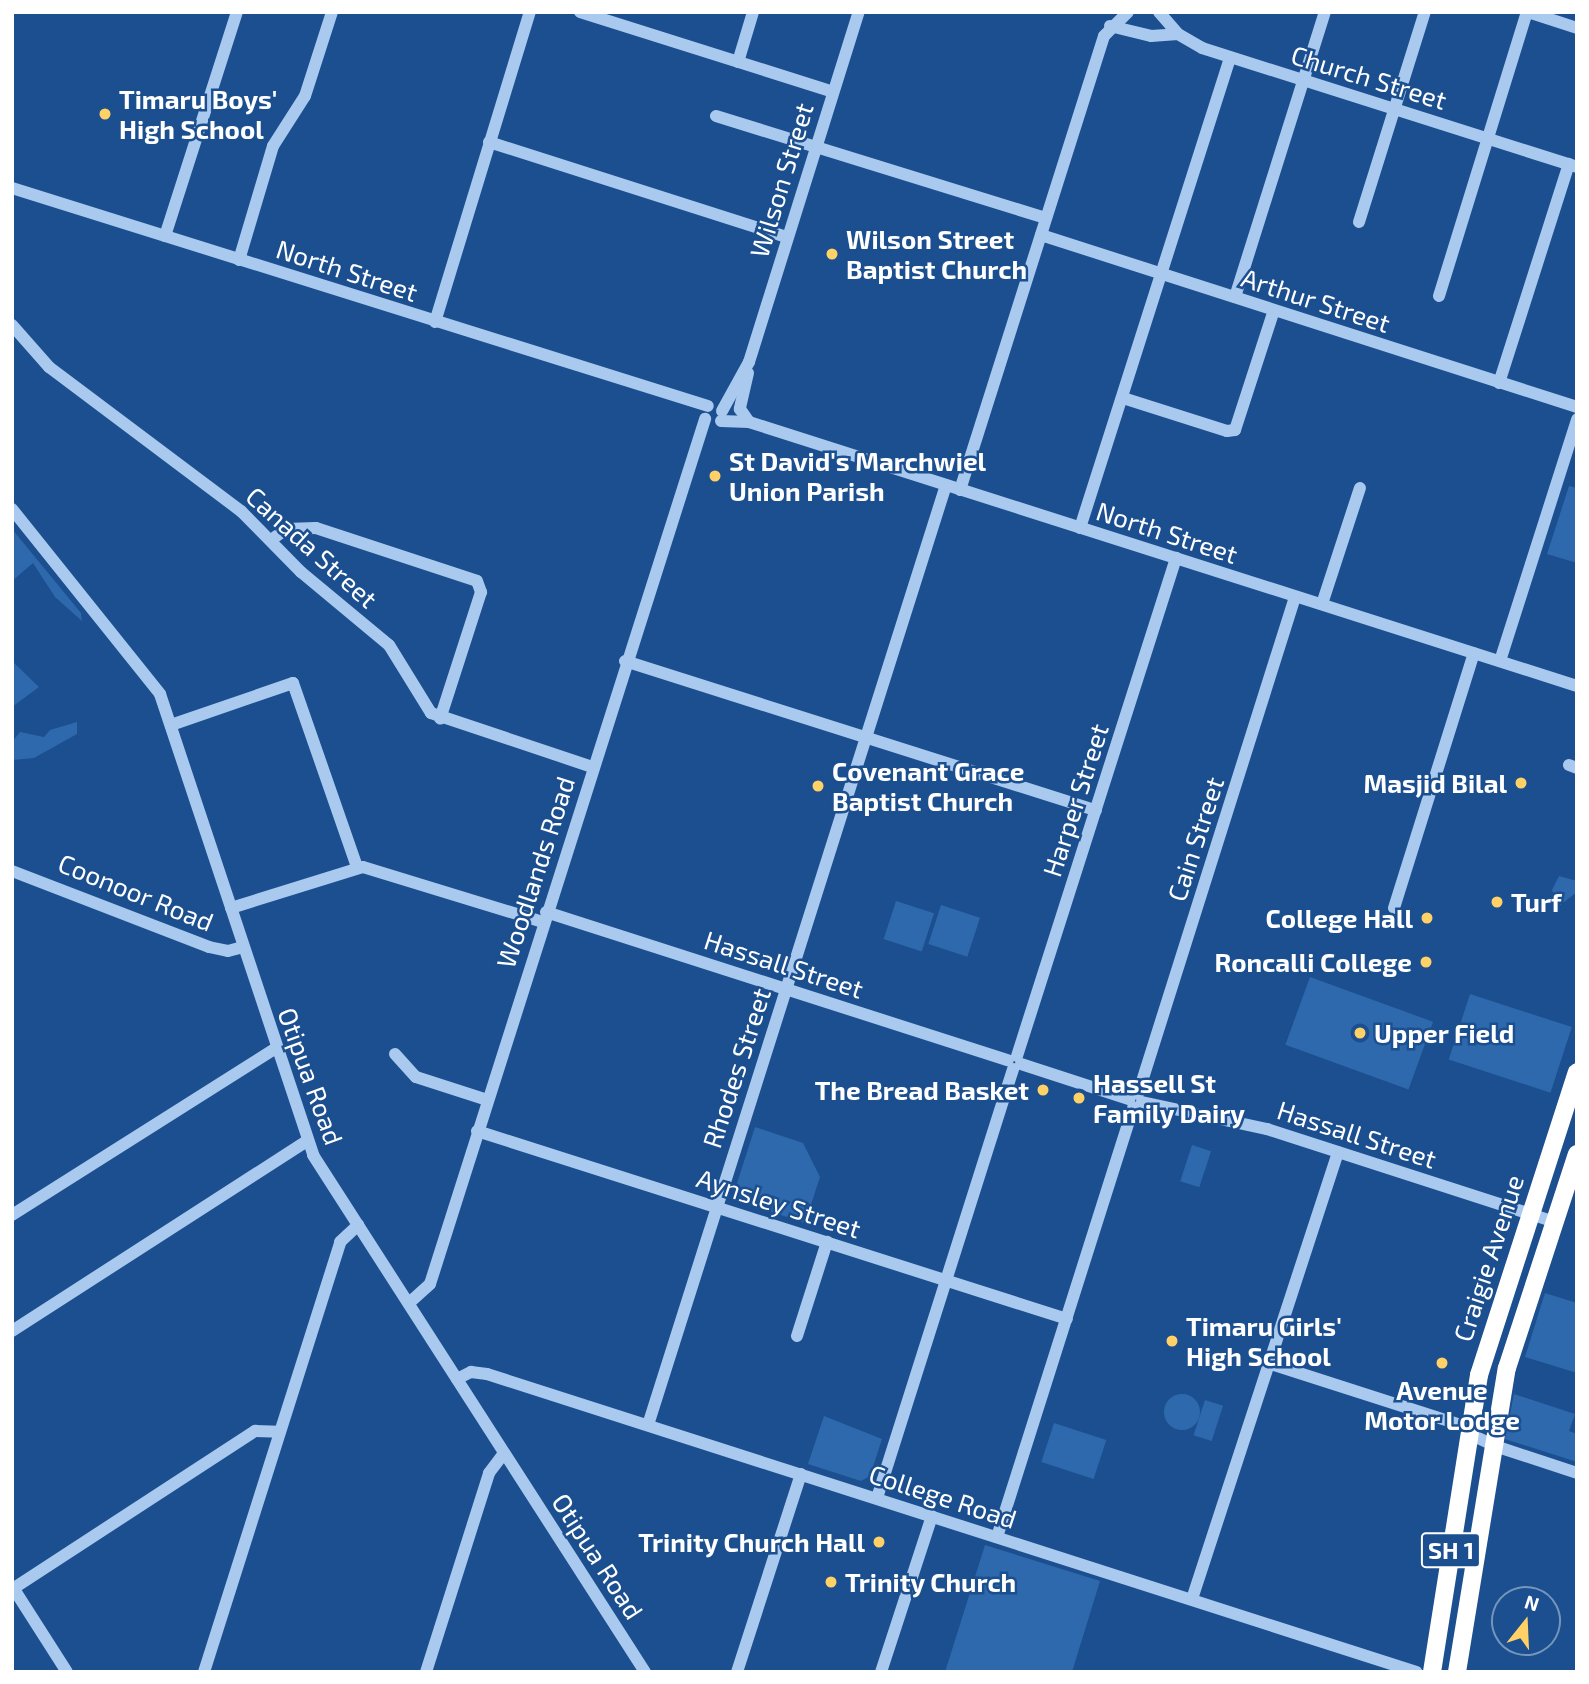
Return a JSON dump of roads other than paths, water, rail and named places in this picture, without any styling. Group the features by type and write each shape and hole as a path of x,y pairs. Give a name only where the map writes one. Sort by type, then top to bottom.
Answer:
{"highway":[{"name":"Craigie Avenue","path":"1432,1672 1483,1358 1577,1072"},
{"name":"Craigie Avenue","path":"1457,1672 1507,1368 1577,1154"}],"street":[{"path":"165,236 237,12"},
{"path":"239,260 273,146 305,96 332,12"},
{"path":"435,322 530,12"},
{"path":"580,12 833,92"},
{"path":"738,62 753,12"},
{"name":"Wilson Street","path":"747,421 740,409 749,362 859,12"},
{"path":"960,489 1110,26 1128,12"},
{"name":"Church Street","path":"1159,12 1178,34 1230,57 1573,165"},
{"path":"1235,297 1325,12"},
{"path":"1359,222 1425,12"},
{"path":"1439,296 1527,12 1577,28"},
{"path":"1110,26 1151,36 1178,34"},
{"path":"1080,528 1230,57"},
{"path":"716,116 1046,218"},
{"path":"489,142 787,237"},
{"path":"1499,383 1573,165"},
{"name":"North Street","path":"12,188 668,396 714,414 747,421 1577,685"},
{"name":"Arthur Street","path":"1041,235 1577,407"},
{"path":"1123,398 1227,431 1235,430 1274,310"},
{"name":"Canada Street","path":"12,325 49,367 241,511 301,572 389,645 419,700 440,719 592,767"},
{"name":"Wilson Street","path":"714,414 737,385 749,362"},
{"name":"Woodlands Road","path":"409,1303 430,1284 694,447 714,414"},
{"path":"1500,661 1577,419"},
{"name":"Rhodes Street","path":"648,1425 946,485"},
{"path":"1322,604 1360,488"},
{"name":"Otipua Road","path":"12,509 150,678 171,725 307,1141 645,1672"},
{"path":"271,540 286,529 316,528 477,581 481,592 440,719"},
{"name":"Harper Street","path":"877,1498 1176,558"},
{"name":"Cain Street","path":"997,1536 1295,597"},
{"path":"1394,908 1474,653"},
{"path":"625,661 1096,810"},
{"path":"171,725 293,683 357,867 231,908"},
{"name":"Hassall Street","path":"357,867 545,917 786,989 1135,1101 1236,1121 1555,1222"},
{"name":"Coonoor Road","path":"12,871 209,947 228,951 243,947"},
{"path":"12,1216 276,1048"},
{"path":"395,1054 416,1077 487,1100"},
{"name":"Aynsley Street","path":"477,1131 1067,1319"},
{"path":"12,1331 307,1141"},
{"path":"1192,1599 1271,1364 1338,1152"},
{"path":"204,1672 340,1242 358,1225"},
{"path":"797,1336 827,1242"},
{"path":"1271,1364 1470,1428 1476,1437 1494,1446 1577,1473"},
{"name":"College Road","path":"457,1380 479,1372 1416,1672"},
{"path":"67,1672 13,1587 255,1432 279,1432"},
{"path":"426,1672 489,1473 504,1453"},
{"path":"737,1672 801,1474"},
{"path":"881,1672 932,1516"}],"place":[{"name":"Timaru Boys' High School","path":"105,114"},
{"name":"Wilson Street Baptist Church","path":"832,254"},
{"name":"St David's Marchwiel Union Parish","path":"715,476"},
{"name":"Masjid Bilal","path":"1521,783"},
{"name":"Covenant Grace Baptist Church","path":"818,786"},
{"name":"Turf","path":"1497,902"},
{"name":"College Hall","path":"1427,918"},
{"name":"Roncalli College","path":"1426,962"},
{"name":"Upper Field","path":"1360,1033"},
{"name":"The Bread Basket","path":"1043,1090"},
{"name":"Hassell St Family Dairy","path":"1079,1098"},
{"name":"Timaru Girls' High School","path":"1172,1341"},
{"name":"Avenue Motor Lodge","path":"1442,1363"},
{"name":"Trinity Church Hall","path":"879,1542"},
{"name":"Trinity Church","path":"831,1582"}]}
